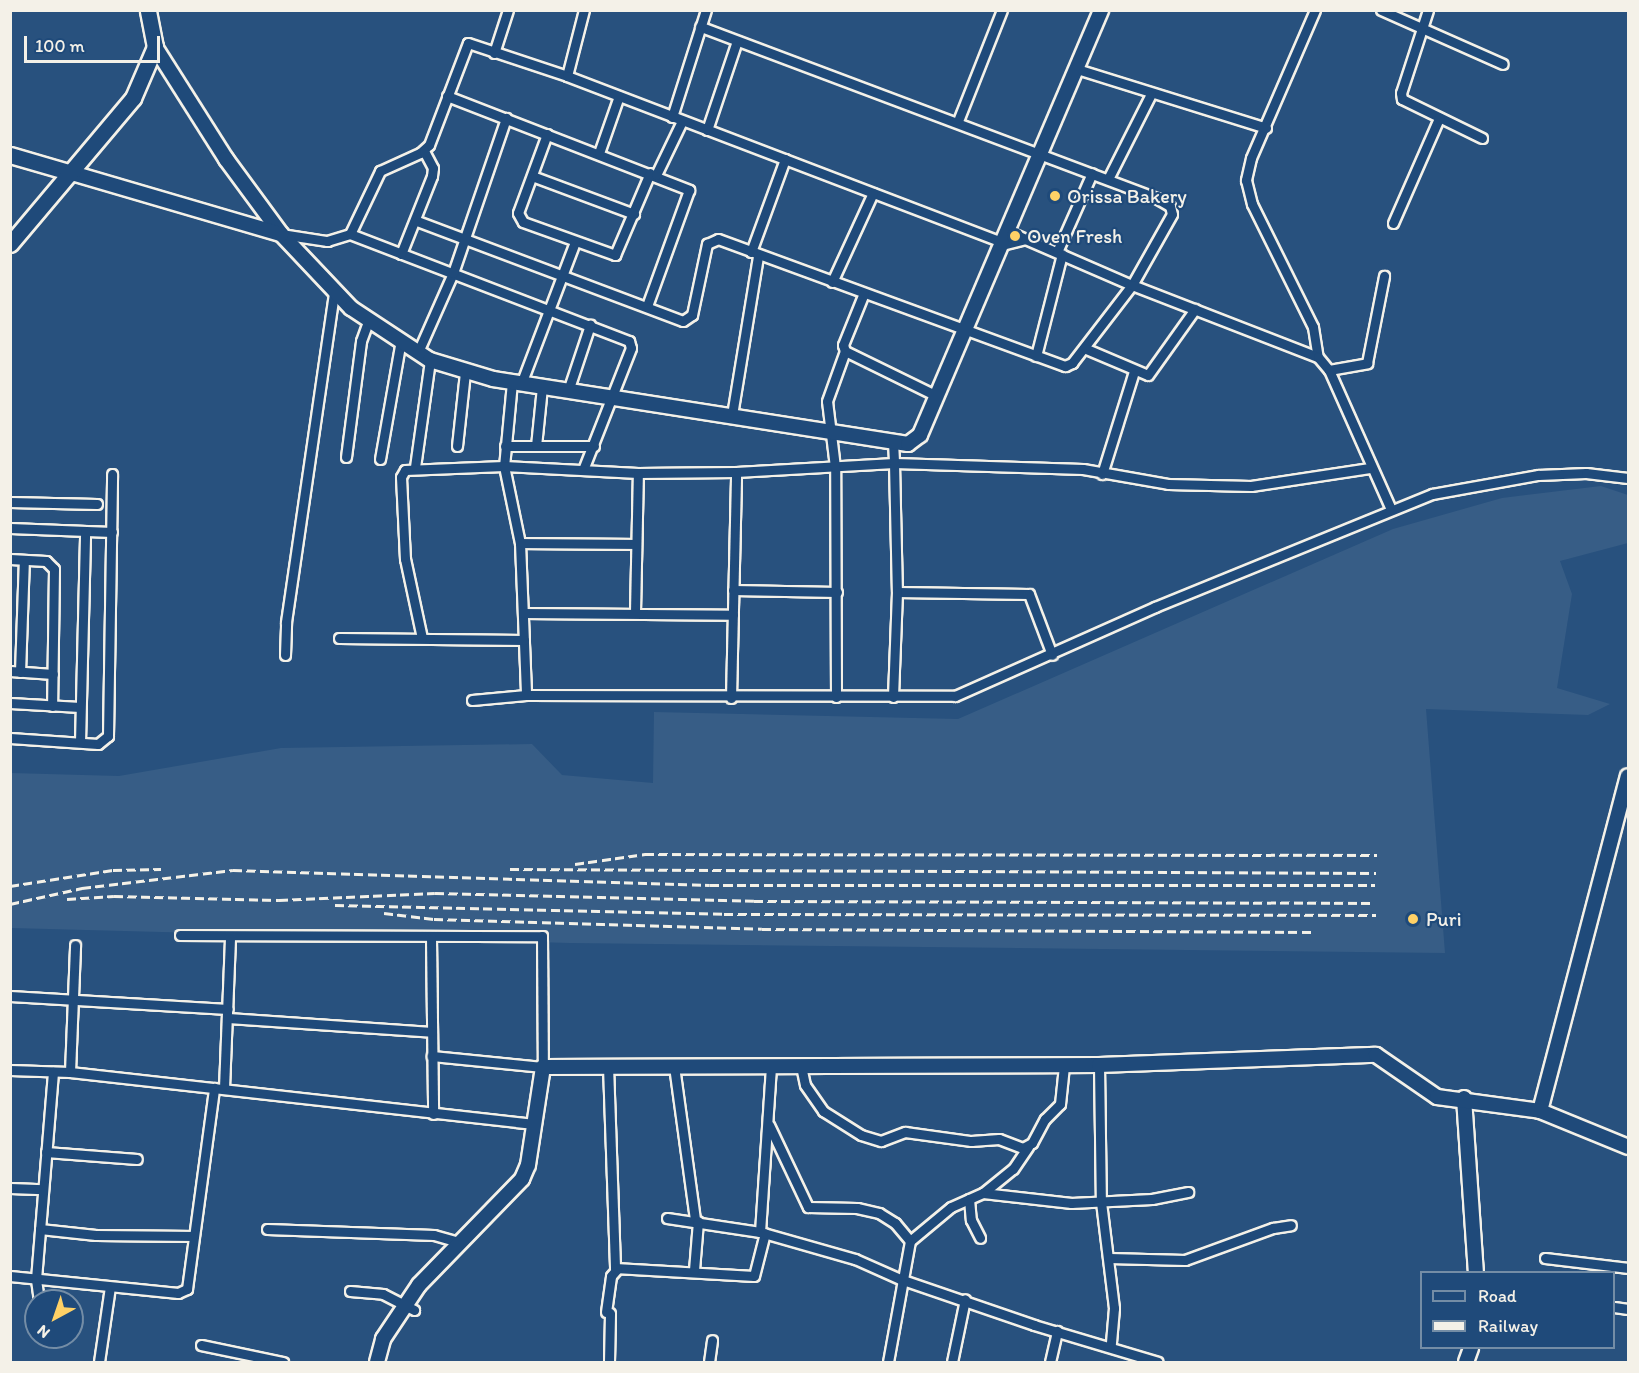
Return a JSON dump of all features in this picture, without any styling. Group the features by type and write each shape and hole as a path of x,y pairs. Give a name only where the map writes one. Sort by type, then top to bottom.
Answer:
{"main road":[{"path":"148,10 155,47 226,159 281,234 334,293 369,320 430,360 465,372 516,383 908,444 916,440 937,396 1001,239 1099,15"},
{"path":"10,244 133,98 155,47"},
{"path":"10,155 281,234"},
{"path":"1540,1111 1629,776"},
{"path":"378,1362 383,1339 459,1242 522,1179 528,1166 543,1067 1099,1065 1376,1055 1391,1062 1428,1093 1540,1111 1629,1147"},
{"path":"1464,1098 1476,1271"}],"street":[{"path":"494,53 508,10"},
{"path":"567,76 584,10"},
{"path":"672,117 706,10"},
{"path":"958,121 1002,10"},
{"path":"1315,10 1247,170 1247,192 1312,327 1318,357"},
{"path":"1381,10 1503,64"},
{"path":"1428,10 1401,93 1407,103 1482,138"},
{"path":"417,221 688,321 710,240 718,239 1065,366 1084,348 1132,285 1173,210 1156,198 1108,179 958,121 700,27"},
{"path":"707,130 737,41"},
{"path":"350,234 380,171 424,151 437,131 447,96 468,43 567,76 873,193 1001,239 1026,239 1132,285 1318,357 1329,370 1370,468 1391,509"},
{"path":"1077,69 1151,94 1266,128"},
{"path":"1108,179 1151,94"},
{"path":"447,96 686,187 690,193 647,306"},
{"path":"599,153 619,96"},
{"path":"418,352 453,273 506,118"},
{"path":"1393,223 1439,118"},
{"path":"547,134 517,217 574,242 615,255 653,174 682,121"},
{"path":"401,254 417,221 432,176 430,159 424,151"},
{"path":"732,415 754,254 784,159"},
{"path":"1036,356 1060,253 1092,173"},
{"path":"532,176 634,213"},
{"path":"832,282 873,193"},
{"path":"281,234 327,241 350,234 591,325 631,344 583,470"},
{"path":"1001,239 1026,239"},
{"path":"526,695 520,543 504,466 505,446 516,383 574,242"},
{"path":"1329,370 1367,363 1384,276"},
{"path":"285,655 286,622 334,293"},
{"path":"836,697 835,467 827,401 845,351 843,345 864,293"},
{"path":"1084,348 1143,375 1151,372 1195,309"},
{"path":"345,457 361,341 369,320"},
{"path":"568,391 591,325"},
{"path":"380,459 400,340"},
{"path":"845,351 937,396"},
{"path":"415,467 430,360"},
{"path":"1102,474 1134,371"},
{"path":"457,446 465,372"},
{"path":"536,446 542,387"},
{"path":"893,442 897,592 893,697"},
{"path":"505,446 594,446"},
{"path":"422,638 405,559 401,477 405,470 415,467 504,466 638,473 736,472 894,463 1083,469 1168,484 1251,486 1370,468"},
{"path":"731,698 736,472"},
{"path":"635,612 638,473"},
{"path":"472,700 526,695 731,698 956,696 1391,509 1432,494 1538,475 1586,473 1629,478"},
{"path":"10,738 98,744 110,730 112,474"},
{"path":"10,502 97,504"},
{"path":"10,528 112,532"},
{"path":"80,742 85,531"},
{"path":"520,543 636,543"},
{"path":"10,559 50,562 54,569 52,705"},
{"path":"24,560 15,672 53,674"},
{"path":"734,590 837,592"},
{"path":"897,592 1029,594 1052,655"},
{"path":"523,613 635,612 733,615"},
{"path":"339,638 524,640"},
{"path":"10,703 80,707"},
{"path":"180,935 431,938 542,936 543,1067 432,1056"},
{"path":"10,1276 183,1292 189,1285 194,1236 219,1088 228,1014 230,936"},
{"path":"431,938 434,1114"},
{"path":"70,1072 75,945"},
{"path":"10,996 432,1032"},
{"path":"888,1362 900,1279 910,1241 931,1221 983,1193 1014,1169 1060,1104 1064,1065"},
{"path":"1099,1065 1101,1202 1114,1308 1111,1346"},
{"path":"608,1066 610,1206 613,1265 617,1269"},
{"path":"674,1066 696,1220 694,1270"},
{"path":"609,1362 610,1276 617,1269 694,1270 753,1276 763,1233 771,1066"},
{"path":"801,1066 806,1085 823,1111 861,1136 887,1141 905,1132 971,1141 999,1139 1028,1147"},
{"path":"10,1070 70,1072 534,1124"},
{"path":"37,1289 36,1279 53,1072"},
{"path":"769,1125 808,1206 879,1213 895,1223 910,1241"},
{"path":"46,1152 137,1159"},
{"path":"10,1188 43,1189"},
{"path":"983,1193 1056,1203 1101,1202 1188,1192"},
{"path":"969,1199 971,1220 980,1239"},
{"path":"667,1218 696,1220 763,1233 855,1259 900,1279 1158,1362"},
{"path":"1109,1258 1185,1260 1273,1228 1291,1225"},
{"path":"40,1229 96,1235 194,1236"},
{"path":"267,1229 434,1235 459,1242"},
{"path":"1545,1258 1629,1268"},
{"path":"99,1362 110,1287"},
{"path":"351,1291 383,1294 410,1307"},
{"path":"952,1362 965,1299"},
{"path":"1050,1362 1057,1331"},
{"path":"709,1362 712,1340"},
{"path":"201,1345 283,1362"}],"shaded area":[{"path":"1601,486 1628,495 1628,543 1560,561 1572,594 1557,688 1610,704 1588,715 1426,709 1445,953 570,943 11,928 11,773 119,776 281,748 532,744 562,775 653,783 654,712 958,719 1393,529 1502,498"}],"railway":[{"path":"575,864 645,854 1377,855"},
{"path":"10,886 113,870 161,869"},
{"path":"510,869 1376,873"},
{"path":"10,904 82,888 233,870 710,885 1375,885"},
{"path":"67,899 114,896 279,900 435,893 754,901 1375,903"},
{"path":"335,905 724,914 1376,915"},
{"path":"384,913 434,919 762,929 1312,932"}],"place":[{"name":"Orissa Bakery","path":"1055,196"},
{"name":"Oven Fresh","path":"1015,236"},
{"name":"Puri","path":"1413,919"}]}
